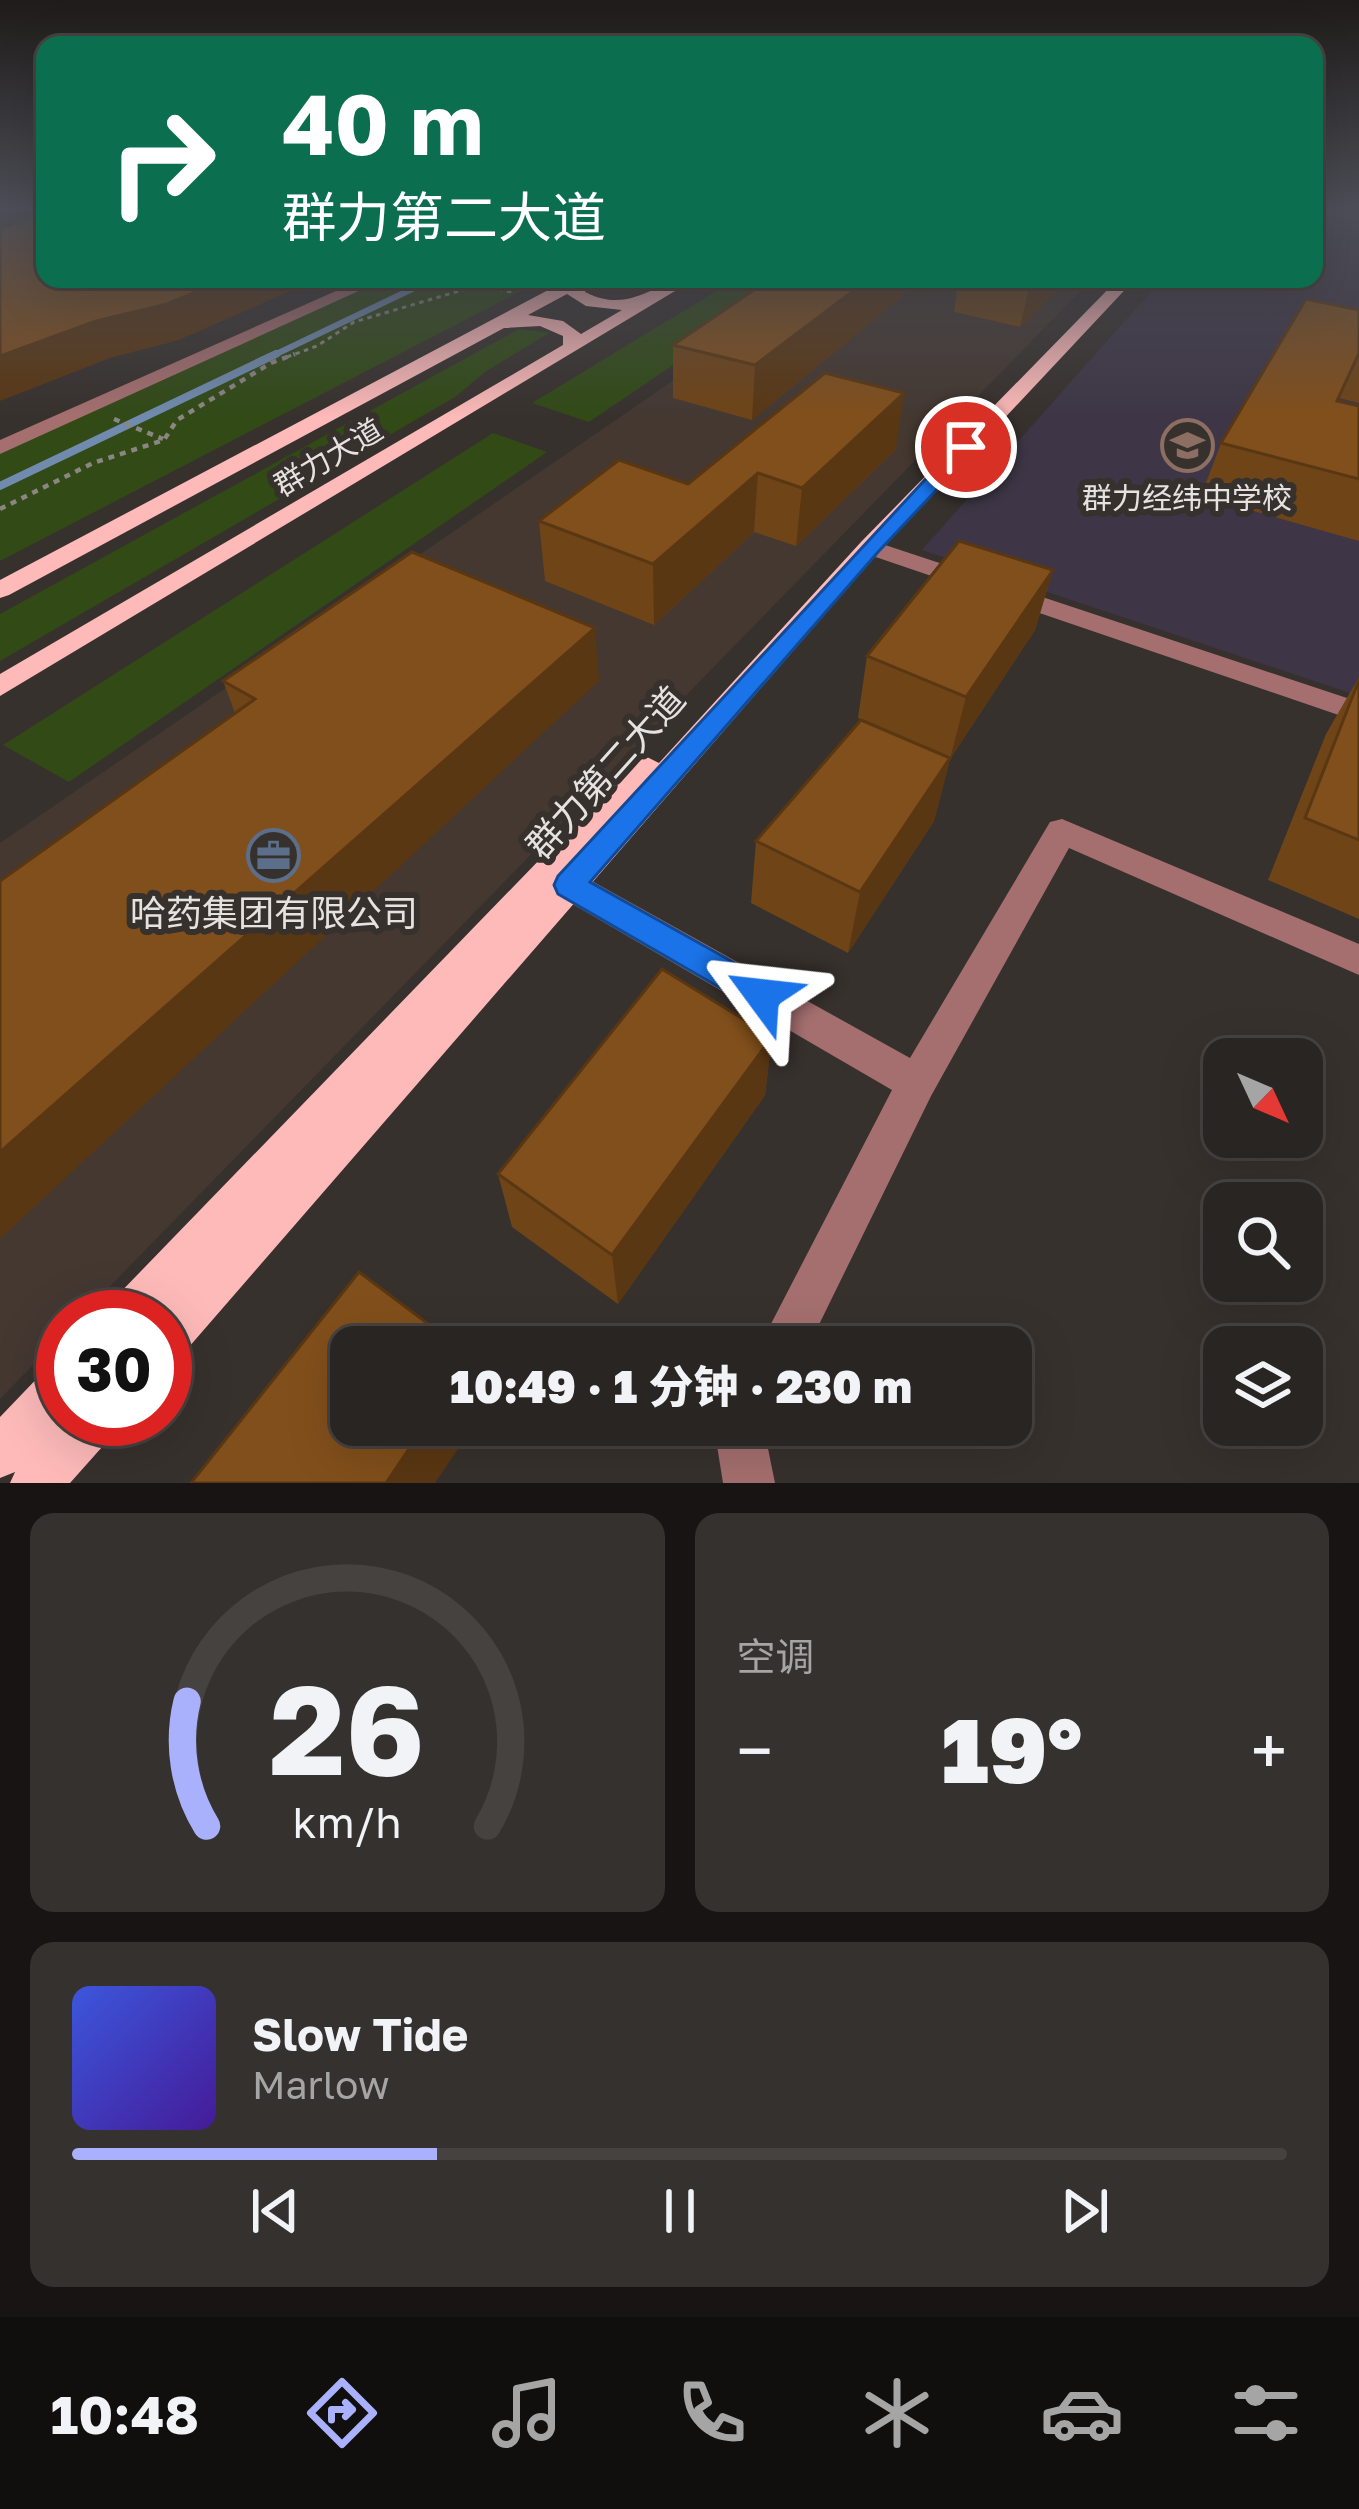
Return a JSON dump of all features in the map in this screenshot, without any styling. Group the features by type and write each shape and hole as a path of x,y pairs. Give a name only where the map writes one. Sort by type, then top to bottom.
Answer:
{"main road":[{"name":"群力大道","path":"0,590 564,288"},
{"path":"577,288 576,295 600,305 652,300"},
{"name":"群力大道","path":"0,687 672,288"},
{"name":"群力第二大道","path":"154,1290 1100,288"},
{"name":"群力第二大道","path":"192,1308 870,547 1118,288"},
{"path":"492,327 542,320 572,334 572,348"},
{"path":"0,1453 36,1415"},
{"path":"36,1483 69,1446"}],"street":[{"path":"0,448 357,288"},
{"path":"870,547 1359,712"},
{"path":"795,1326 917,1083 1063,831 1359,960"},
{"path":"569,885 917,1083"},
{"path":"742,1446 749,1483"}],"path":[{"path":"0,508 93,464 164,440 177,420 271,363 317,346 354,322 469,288"},
{"path":"491,288 512,292"},
{"path":"88,408 164,440"}],"shaded area":[{"name":"群力经纬中学校","path":"1323,280 1359,280 1359,696 922,550 1154,288 1323,288"},
{"path":"808,288 1083,288 106,1290 36,1290 36,1362 0,1399 0,843"}],"green space":[{"path":"364,288 527,288 0,561 0,452"},
{"path":"721,288 787,288 589,422 532,403"},
{"path":"519,329 549,333 485,372 455,397 0,661 0,614"},
{"path":"493,433 547,452 69,782 3,745"}],"building":[{"path":"0,280 36,280 36,288 205,288 167,304 96,321 0,356"},
{"path":"757,288 857,288 755,365 673,345"},
{"path":"1306,299 1359,310 1359,353 1337,401 1359,406 1359,479 1221,443"},
{"path":"825,373 904,393 802,488 758,473 653,564 539,521 619,460 688,484"},
{"path":"959,541 1053,570 966,697 867,656"},
{"name":"哈药集团有限公司","path":"412,552 595,628 0,1152 0,881 255,699 223,681"},
{"path":"1359,680 1359,840 1305,818"},
{"path":"861,720 950,758 860,892 756,841"},
{"path":"662,969 772,1037 612,1255 498,1174"},
{"path":"359,1272 431,1326 330,1326 330,1446 411,1446 386,1483 191,1483"}],"waterway":[{"path":"270,357 414,288"},
{"path":"0,486 276,354"}],"place":[{"name":"群力经纬中学校","path":"1187,446"},
{"name":"哈药集团有限公司","path":"274,856"}],"route":[{"path":"762,995 569,885 870,547 966,447"}]}
